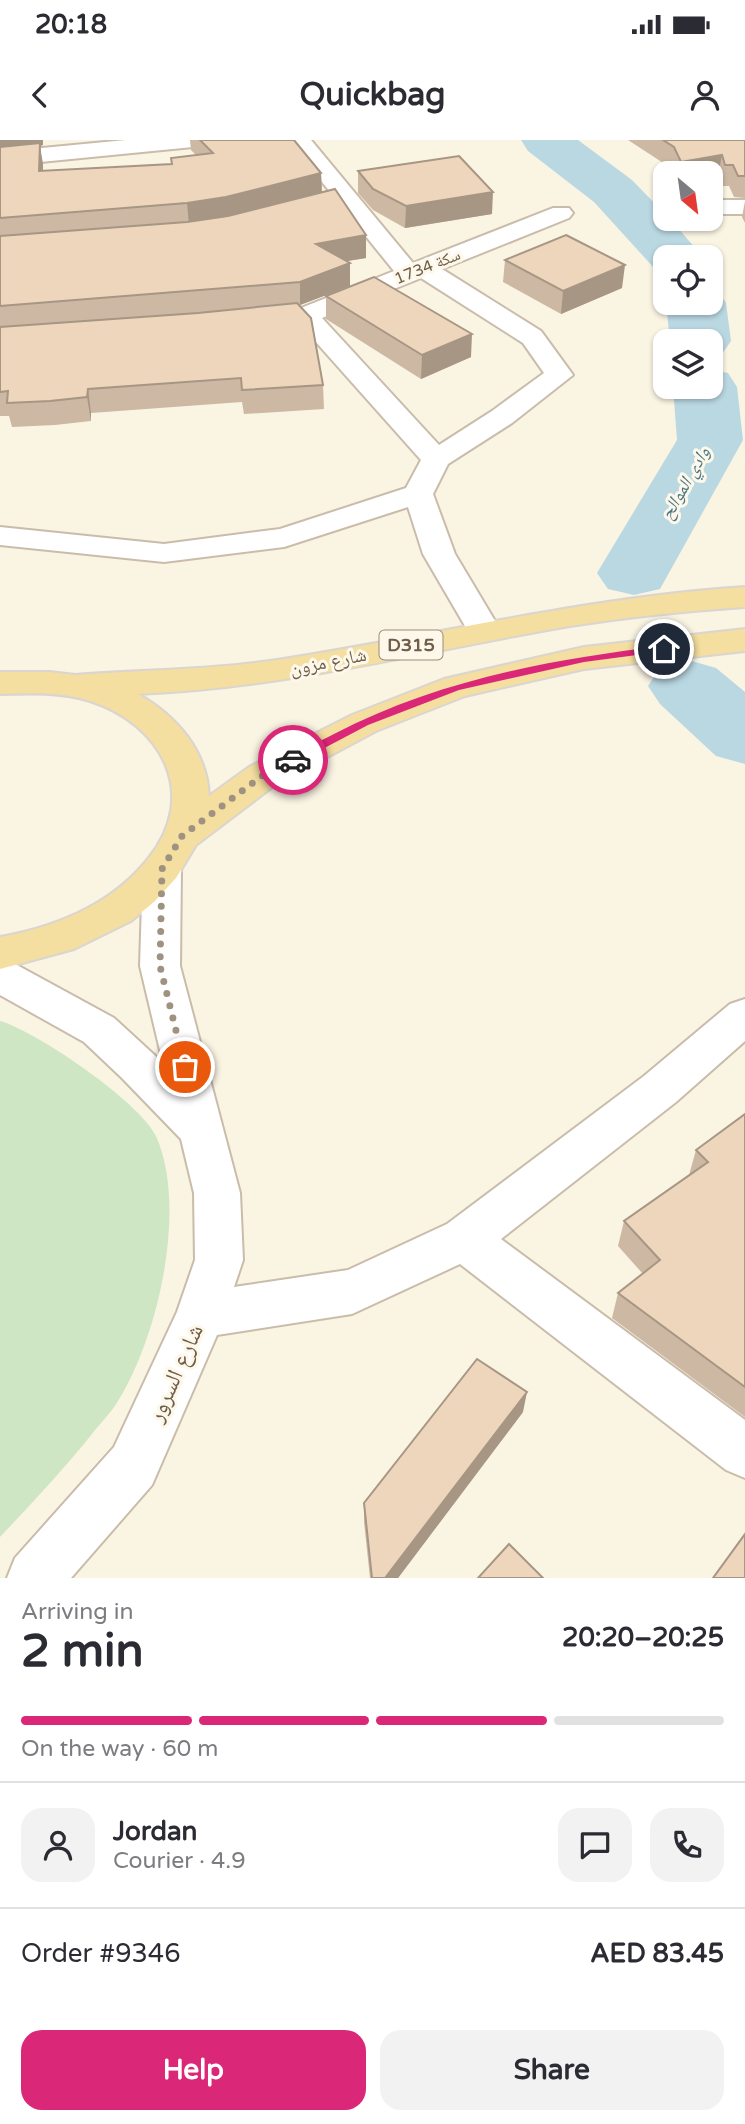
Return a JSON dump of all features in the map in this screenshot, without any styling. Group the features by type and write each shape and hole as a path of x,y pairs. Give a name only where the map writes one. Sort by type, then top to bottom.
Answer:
{"main road":[{"name":"شارع مزون","path":"75,686 275,671 484,631 681,599 745,597"},
{"path":"0,953 41,945 78,931 121,907 139,893 172,853 262,776 364,723 456,687 584,659 745,640"},
{"name":"D315","path":"6,682 75,686 105,694 155,721 172,740 184,761 191,785 190,810 172,853"}],"street":[{"path":"0,159 193,140"},
{"path":"0,536 164,554 285,538 418,494 436,459 502,418 559,374 532,337 416,271 347,198 299,140"},
{"path":"321,205 347,198"},
{"path":"723,207 745,207"},
{"name":"سكة 1734","path":"227,324 306,315 561,214"},
{"path":"306,315 436,459"},
{"path":"418,494 439,554 484,631"},
{"name":"شارع السرور","path":"35,1578 133,1466 201,1315 219,1260 217,1193 160,966 172,853"},
{"path":"0,975 99,1030 138,1065 203,1133"},
{"path":"201,1315 352,1292 464,1239 660,1088 745,1016"},
{"path":"464,1239 745,1452"}],"green space":[{"path":"0,1021 37,1038 86,1070 130,1105 146,1122 156,1136 165,1165 169,1235 156,1308 145,1343 118,1401 59,1473 0,1537"}],"building":[{"path":"200,140 294,140 321,173 226,197 187,203 0,218 0,147 40,143 39,171 172,164 171,158 213,153"},
{"path":"663,140 745,140 745,176 738,176 733,165 725,165 722,155 681,161 674,147"},
{"path":"459,156 493,192 406,206 373,189 358,171"},
{"path":"335,189 366,235 316,244 350,263 300,282 0,306 0,236 187,222 228,216"},
{"path":"566,235 625,265 563,291 505,260"},
{"path":"374,277 472,334 422,355 326,296"},
{"path":"297,303 311,318 323,385 242,390 241,378 88,389 87,397 7,403 8,391 0,392 0,327"},
{"path":"745,1114 745,1387 618,1293 660,1260 624,1221 708,1162 696,1150"},
{"path":"477,1359 527,1392 385,1578 372,1578 364,1503"},
{"path":"745,1534 745,1578 713,1578"},
{"path":"509,1544 543,1578 478,1578"}],"waterway":[{"name":"وادي الموالح","path":"546,140 613,191 664,245"},
{"name":"وادي الموالح","path":"697,315 699,329"},
{"name":"وادي الموالح","path":"634,573 710,440 706,399"},
{"name":"وادي الموالح","path":"688,686 745,736"}],"way so far":[{"path":"185,1067 160,966 162,869 182,836 262,776 293,760"}],"route":[{"path":"293,760 364,723 456,687 584,659 664,649"}]}
